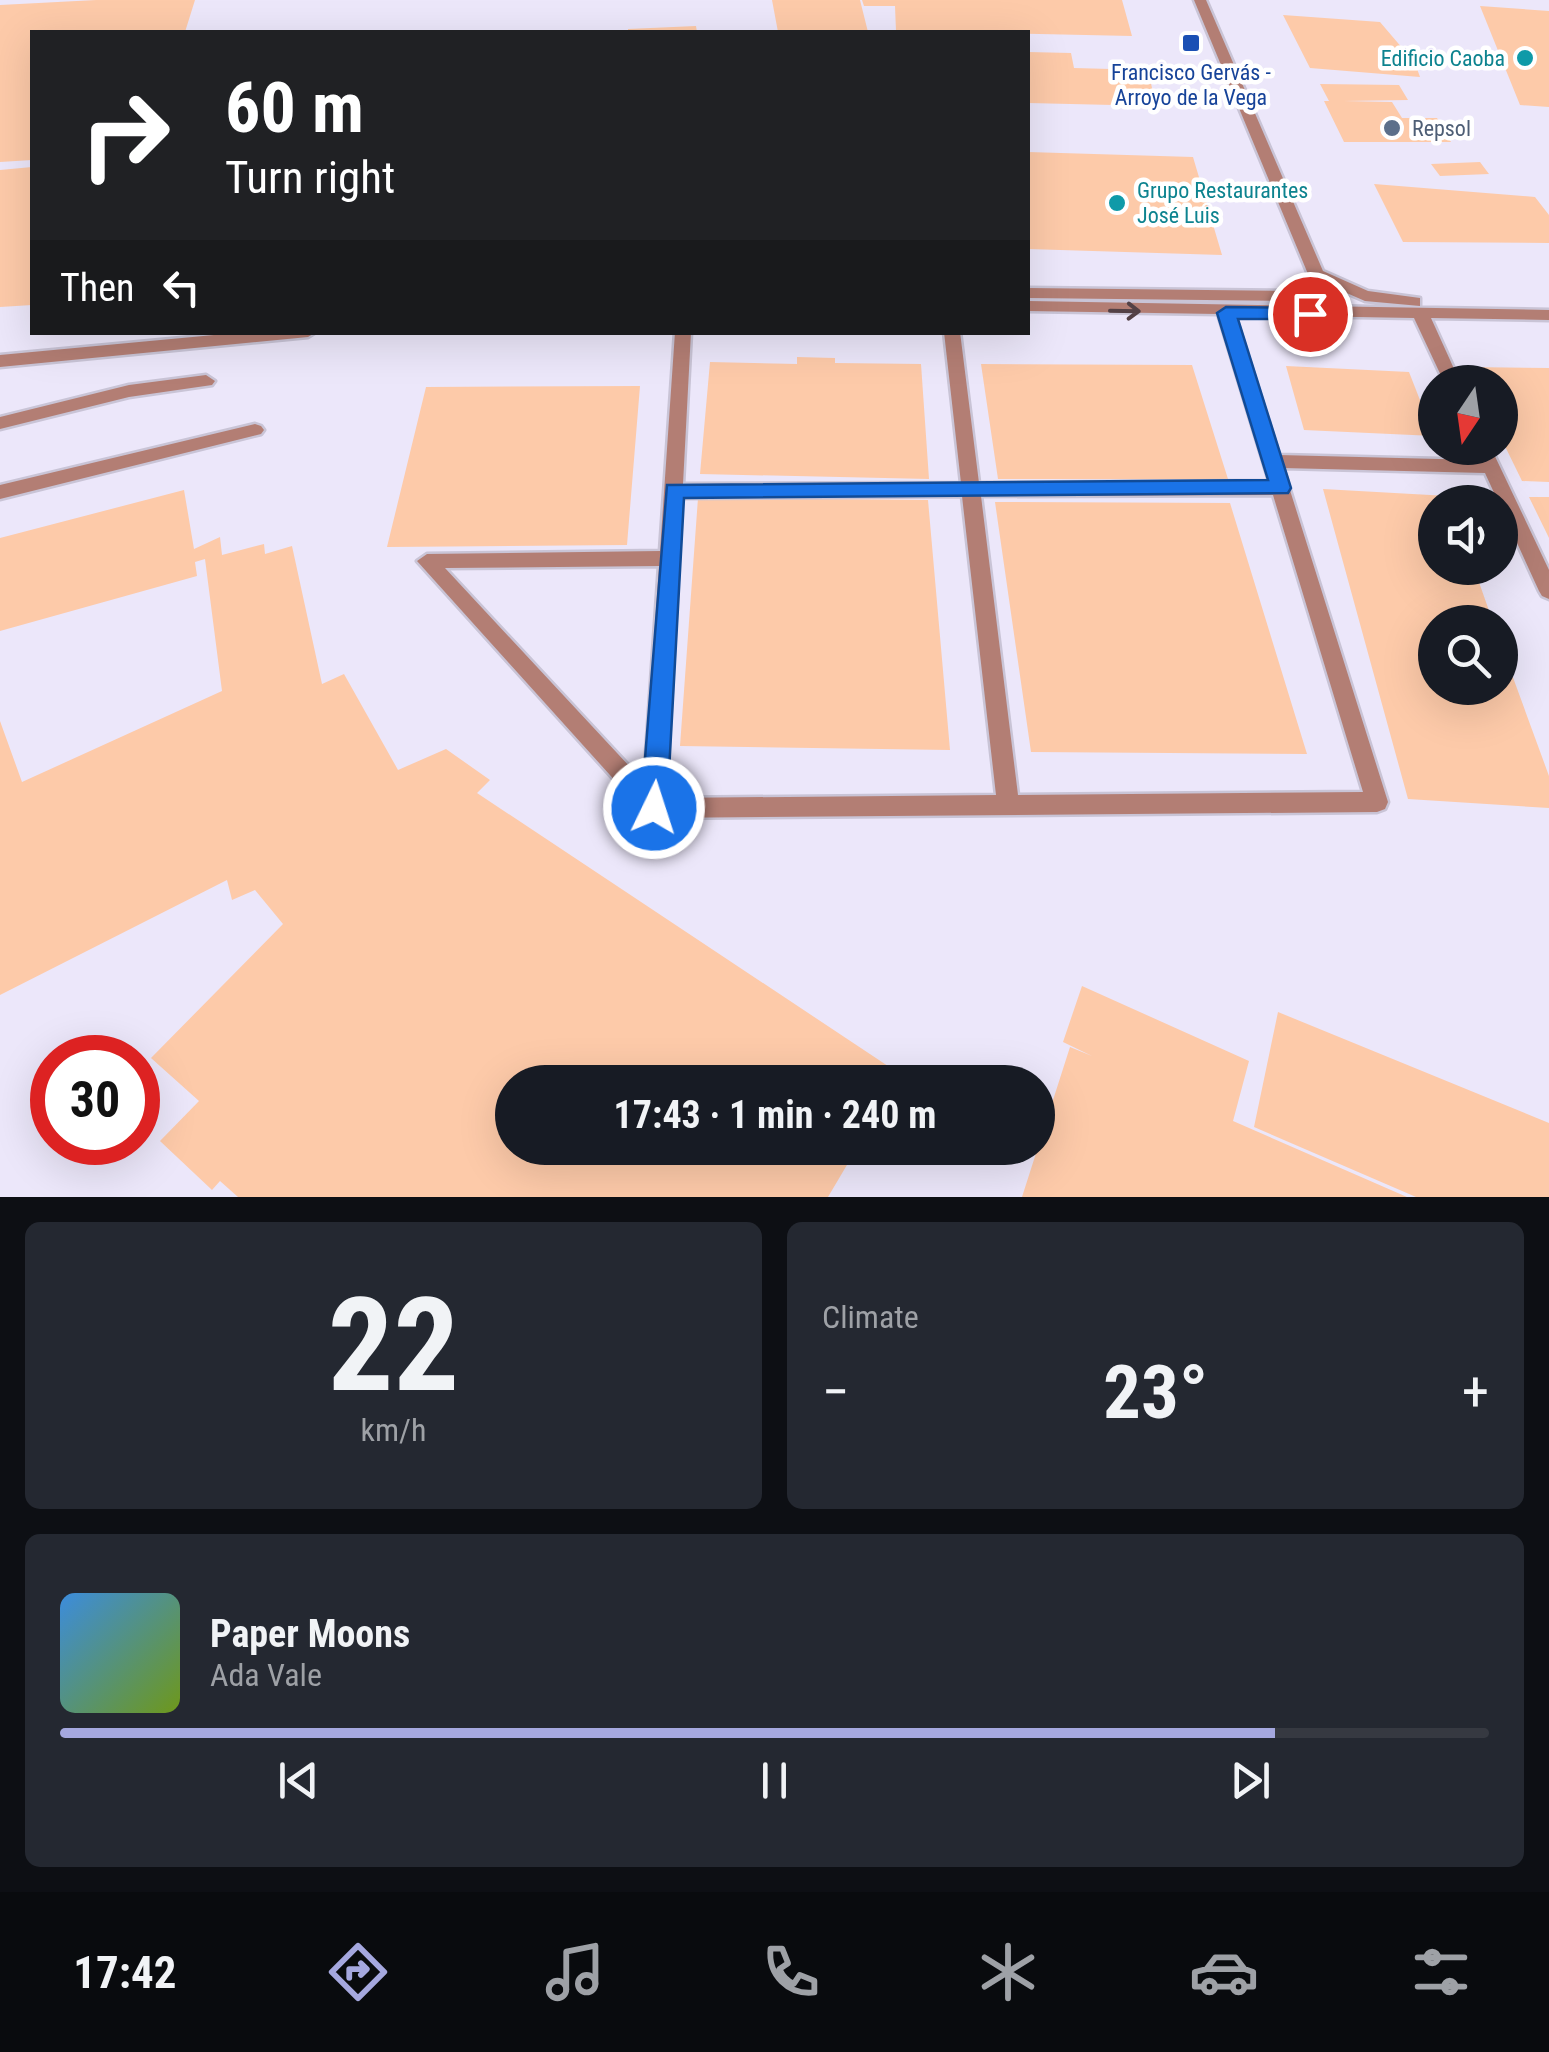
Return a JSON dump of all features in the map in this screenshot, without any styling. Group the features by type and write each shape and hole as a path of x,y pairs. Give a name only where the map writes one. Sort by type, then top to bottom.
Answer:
{"street":[{"path":"1200,0 1316,274 1341,288 1390,301 1514,305 1549,314"},
{"path":"1030,293 1284,296 1306,288 1316,274"},
{"path":"1030,306 1226,313 1549,314"},
{"path":"670,558 427,561 654,808 1377,802 1226,313"},
{"path":"1421,314 1444,365"},
{"path":"0,361 276,335"},
{"path":"654,808 683,335"},
{"path":"952,335 1008,805"},
{"path":"0,423 129,391 206,381"},
{"path":"0,492 255,430"},
{"path":"1272,461 1492,467 1549,591"},
{"path":"674,490 1281,488"}],"building":[{"path":"195,0 186,30 30,30 30,160 0,162 0,5"},
{"path":"772,0 860,0 868,30 778,30"},
{"path":"862,0 1122,0 1132,36 1030,34 1030,30 896,30 895,6 864,6"},
{"name":"Edificio Caoba","path":"1480,6 1549,11 1549,107 1520,105"},
{"path":"1283,15 1380,22 1415,63 1420,77 1310,68"},
{"path":"696,26 697,30 628,30"},
{"path":"1030,52 1071,53 1074,68 1148,70 1156,106 1030,103"},
{"path":"1320,84 1399,85 1408,100 1344,101 1392,102 1402,118 1437,118 1451,142 1344,142"},
{"name":"Grupo Restaurantes José Luis","path":"1030,152 1193,157 1222,255 1030,249"},
{"path":"1480,162 1489,174 1440,176 1431,164"},
{"path":"30,167 30,305 0,307 0,170"},
{"path":"1374,184 1535,197 1549,215 1549,243 1403,242"},
{"path":"797,357 835,358 835,363 921,364 929,479 700,474 710,362 797,364"},
{"path":"981,364 1192,365 1228,479 998,479"},
{"path":"1286,366 1409,372 1418,395 1418,435 1304,430"},
{"path":"1518,368 1549,368 1549,482 1522,481 1514,465 1518,465"},
{"path":"640,386 627,545 387,547 426,387"},
{"path":"1323,489 1418,494 1418,585 1480,585 1487,605 1418,605 1418,705 1518,705 1518,691 1549,776 1549,808 1408,799"},
{"path":"184,490 194,549 220,537 222,555 264,544 265,554 292,546 322,684 344,674 398,770 446,749 490,780 477,793 886,1065 495,1065 495,1165 847,1165 828,1197 238,1197 220,1181 212,1190 160,1141 199,1101 160,1066 160,1049 283,924 255,890 232,900 227,880 0,995 0,721 22,782 222,691 205,559 195,562 197,576 0,631 0,538"},
{"path":"1529,497 1549,497 1549,538"},
{"path":"698,498 928,500 950,750 680,746"},
{"path":"995,502 1230,503 1307,754 1031,752"},
{"path":"1082,986 1249,1061 1233,1121 1407,1197 1022,1197 1032,1165 1055,1165 1055,1094 1070,1047 1092,1056 1063,1042"},
{"path":"1278,1012 1549,1123 1549,1197 1416,1197 1254,1127"}],"place":[{"name":"Francisco Gervás - Arroyo de la Vega","path":"1191,43"},
{"name":"Edificio Caoba","path":"1525,58"},
{"name":"Repsol","path":"1392,128"},
{"name":"Grupo Restaurantes José Luis","path":"1117,203"}],"route":[{"path":"654,808 674,490 1281,488 1226,313 1310,314"}]}
